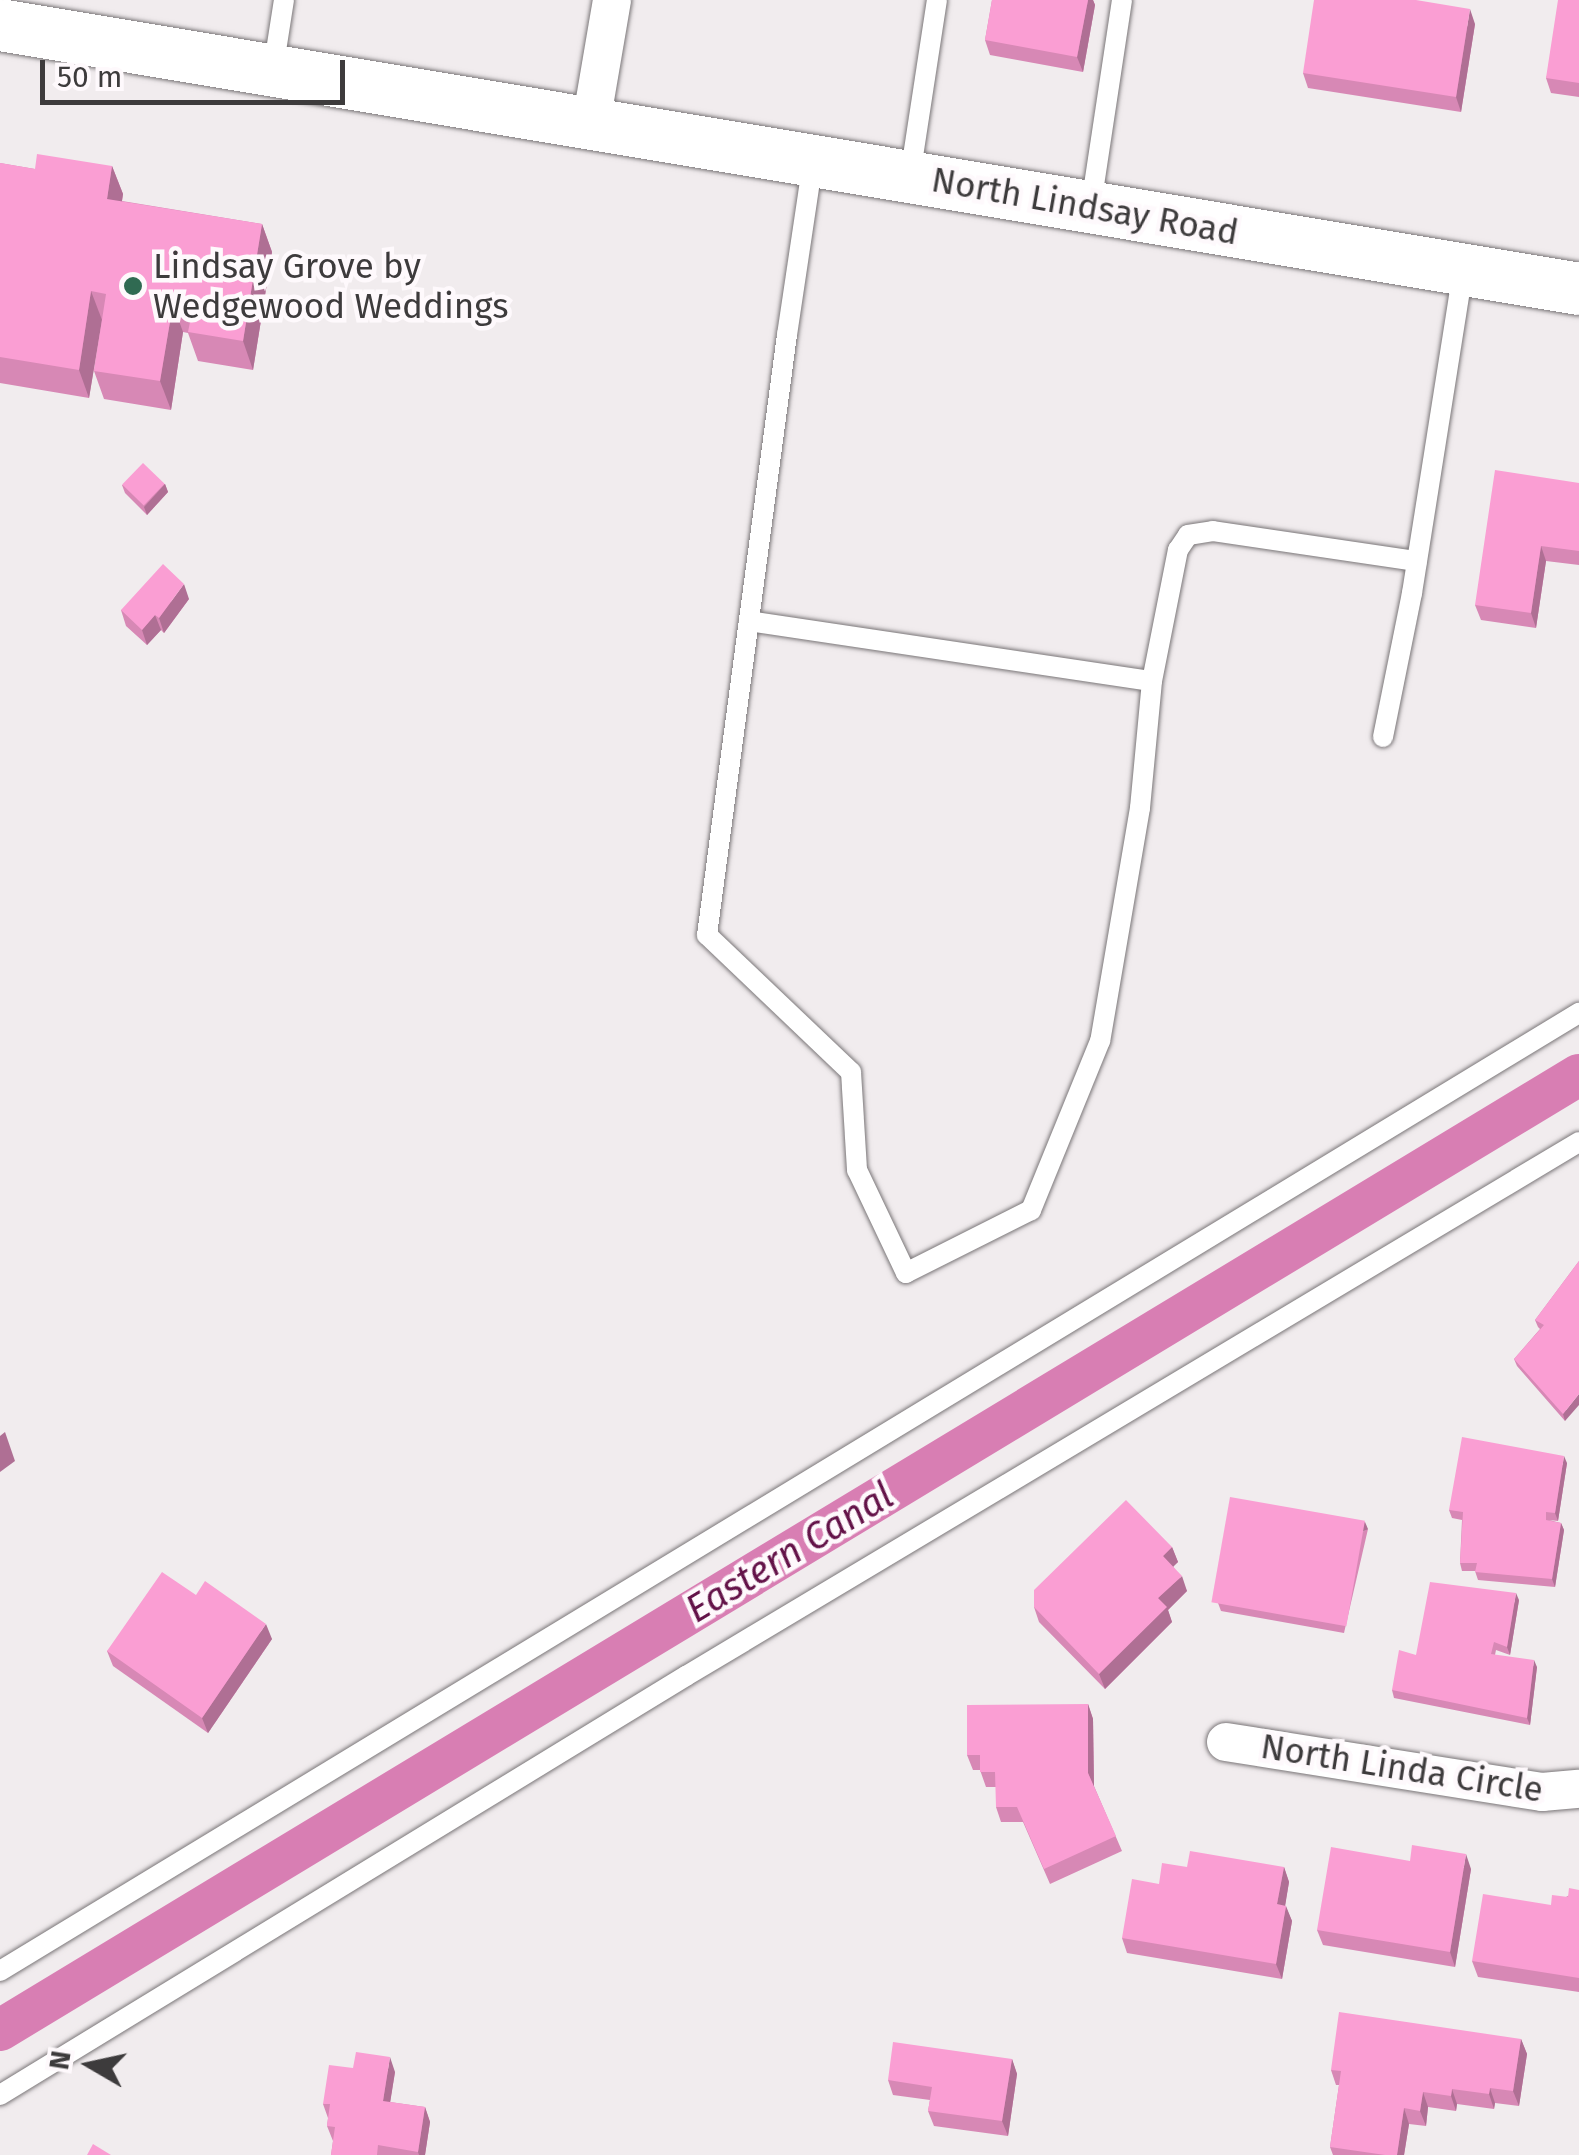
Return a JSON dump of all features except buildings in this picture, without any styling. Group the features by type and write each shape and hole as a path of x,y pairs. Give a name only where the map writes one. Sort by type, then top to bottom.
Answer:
{"main road":[{"name":"North Lindsay Road","path":"17,23 272,70 1579,289"}],"street":[{"path":"591,124 612,0"},
{"name":"North Linda Circle","path":"1226,1742 1542,1792 1579,1789"}],"lane":[{"path":"272,70 284,0"},
{"path":"910,176 938,0"},
{"path":"1090,206 1122,0"},
{"path":"814,160 706,935 850,1072 857,1170 906,1272 1031,1210 1100,1042 1140,808 1152,681 1178,550 1188,535 1213,531 1417,561"},
{"path":"1383,737 1417,561 1464,270"},
{"path":"749,621 1152,681"},
{"path":"0,1971 1579,1014"},
{"path":"0,2095 703,1666 1579,1142"}],"waterway":[{"name":"Eastern Canal","path":"0,2030 1579,1075"}],"place":[{"name":"Lindsay Grove by Wedgewood Weddings","path":"133,286"}]}
